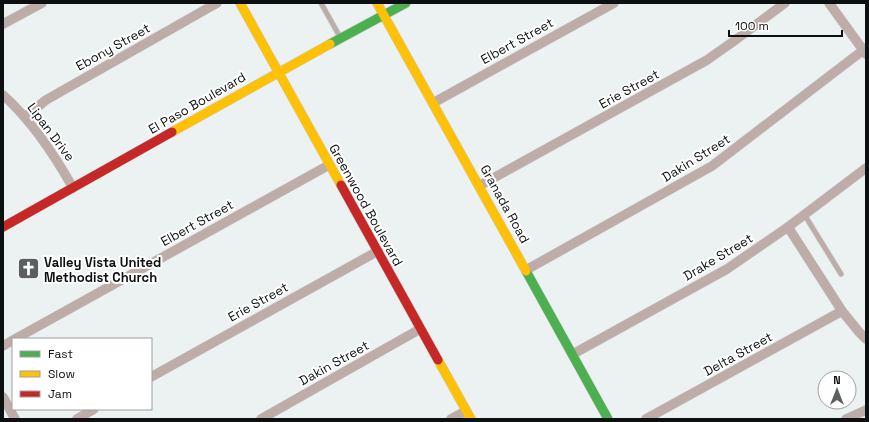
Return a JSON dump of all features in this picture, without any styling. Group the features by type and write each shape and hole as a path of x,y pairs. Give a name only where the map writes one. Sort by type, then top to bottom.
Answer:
{"street":[{"path":"3,24 42,3"},
{"name":"Ebony Street","path":"25,117 46,100 217,3"},
{"name":"Greenwood Boulevard","path":"240,3 471,419"},
{"name":"Granada Road","path":"377,3 608,419"},
{"name":"El Paso Boulevard","path":"3,227 278,72 406,3"},
{"name":"Elbert Street","path":"433,103 614,3"},
{"name":"Erie Street","path":"479,186 707,60 785,3"},
{"path":"829,3 865,51"},
{"name":"Dakin Street","path":"526,270 712,166 865,51"},
{"name":"Lipan Drive","path":"3,95 25,117 41,138 73,188"},
{"name":"Elbert Street","path":"18,338 329,164"},
{"name":"Drake Street","path":"573,354 727,269 788,227 865,170"},
{"path":"788,227 842,312 866,339"},
{"name":"Erie Street","path":"152,376 378,251"},
{"name":"Delta Street","path":"646,419 842,312"},
{"name":"Dakin Street","path":"261,419 420,329"},
{"name":"Elbert Street","path":"3,346 12,341"},
{"path":"3,397 15,419"},
{"path":"77,419 92,410"},
{"path":"846,419 866,410"},
{"path":"451,419 466,411"}],"lane":[{"path":"320,3 341,38"},
{"path":"804,214 841,274"}],"traffic: fast":[{"path":"330,44 406,3"},
{"path":"526,271 608,419"}],"traffic: slow":[{"path":"240,3 341,185"},
{"path":"377,3 526,271"},
{"path":"172,132 330,44"},
{"path":"438,360 471,419"}],"traffic: jam":[{"path":"3,227 172,132"},
{"path":"341,185 438,360"}],"place":[{"name":"Valley Vista United Methodist Church","path":"28,269"}]}
